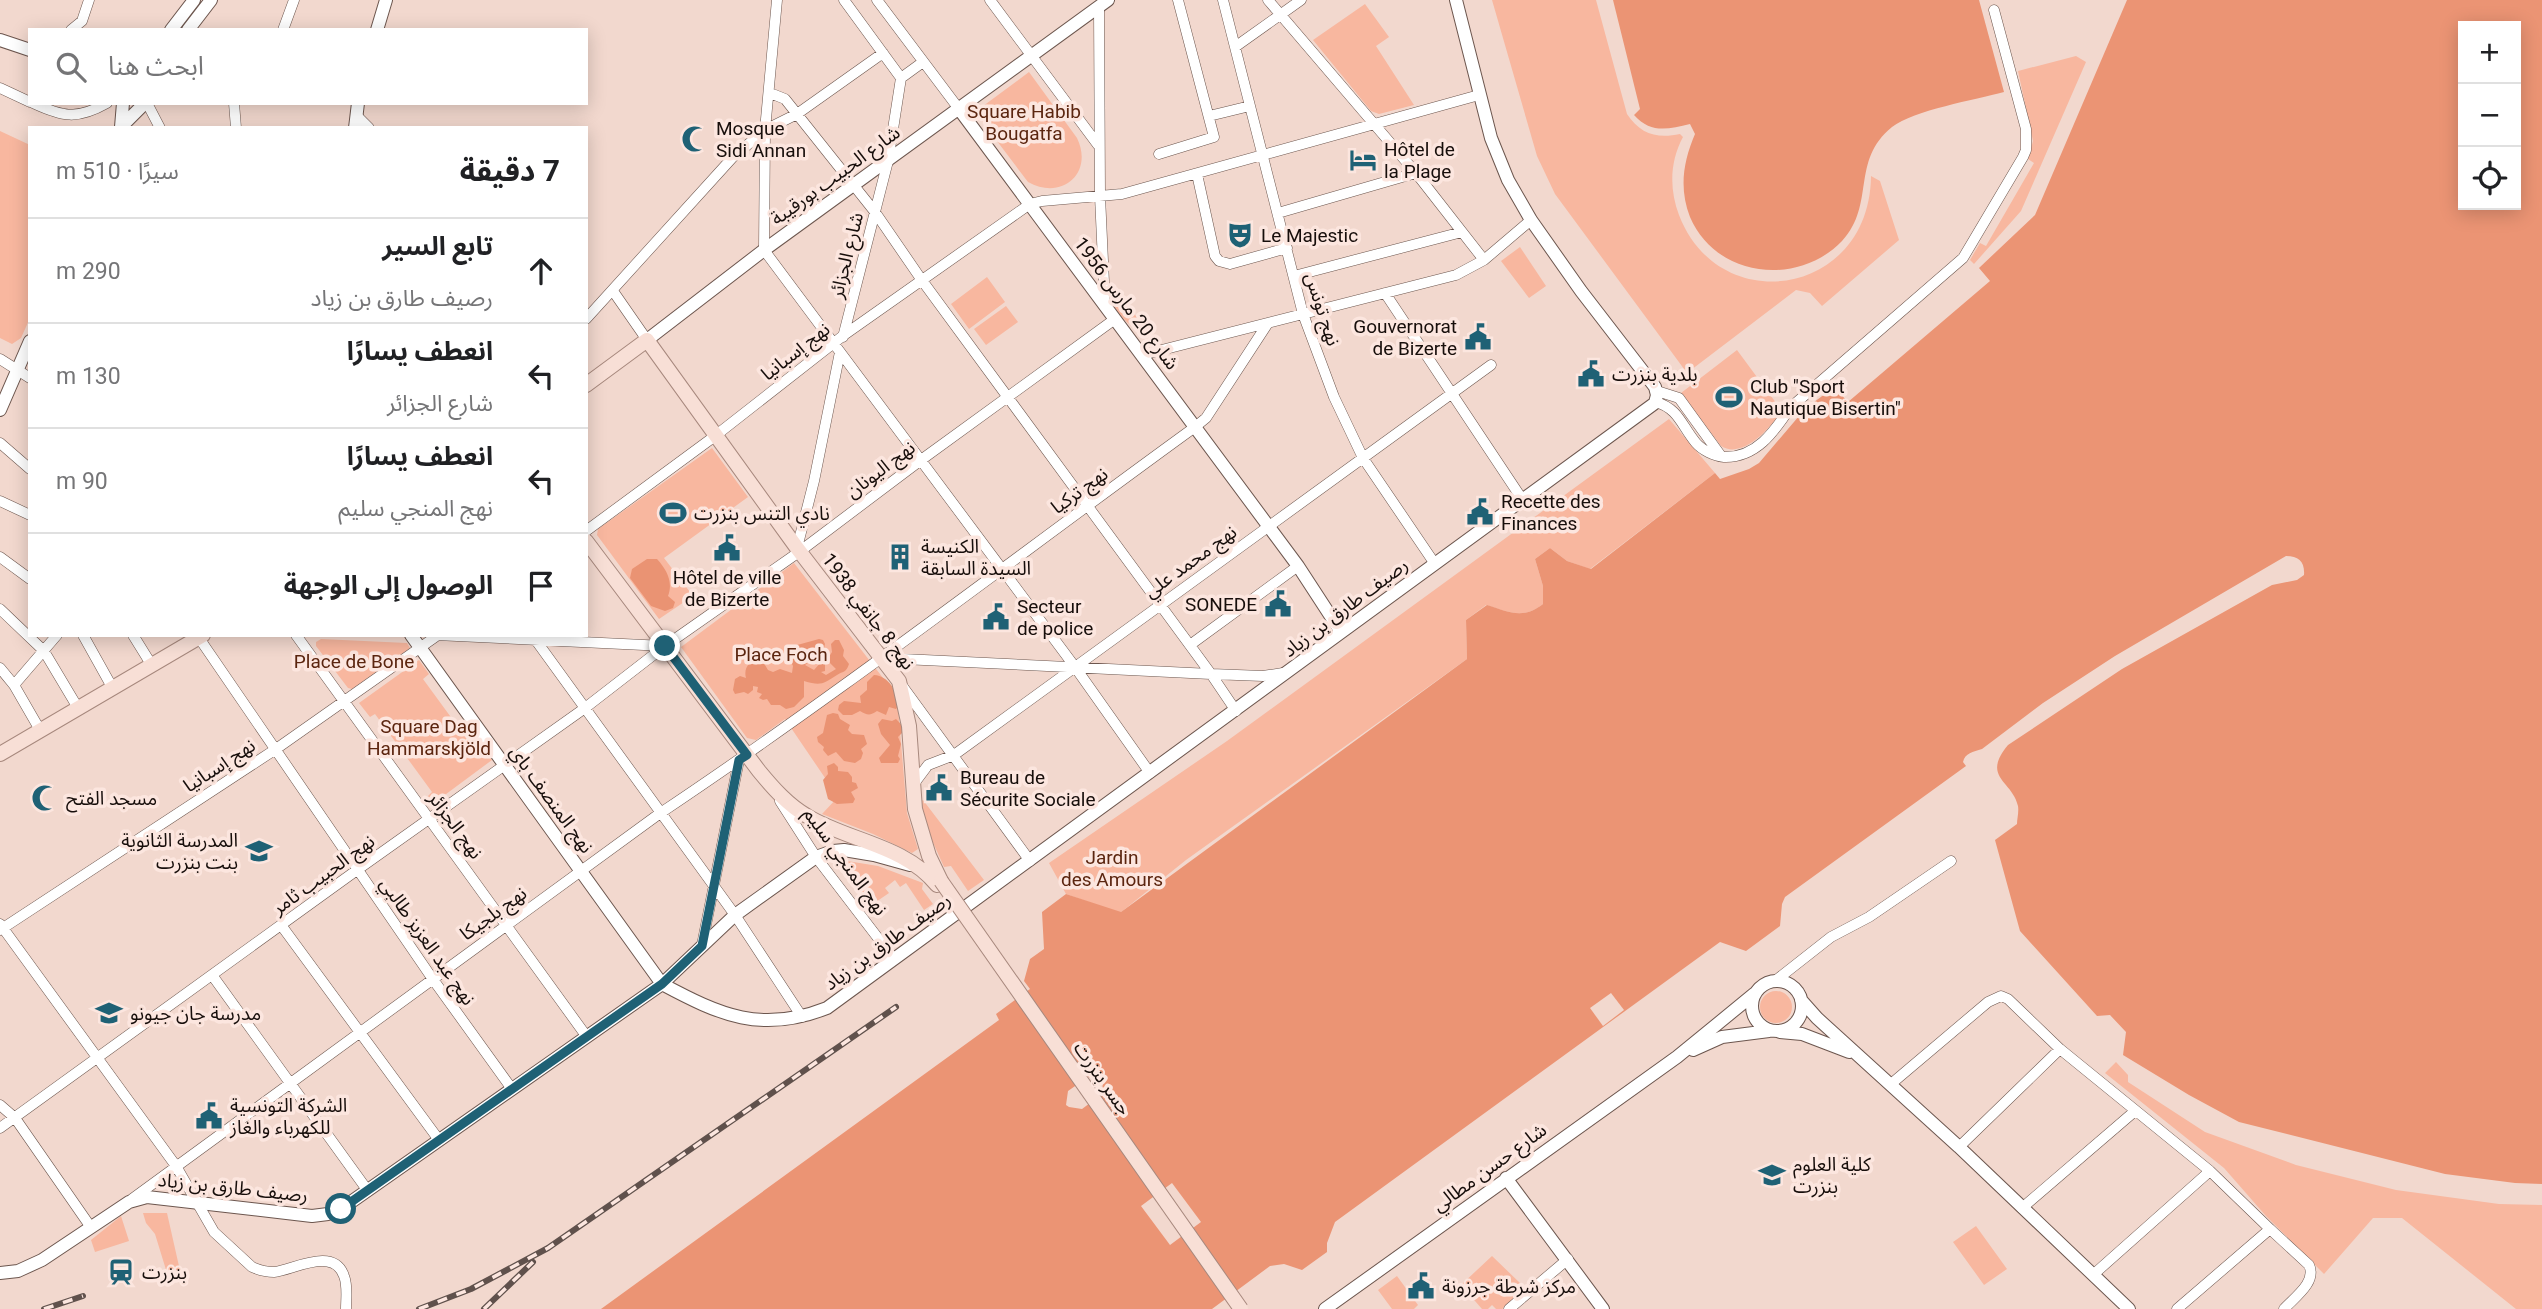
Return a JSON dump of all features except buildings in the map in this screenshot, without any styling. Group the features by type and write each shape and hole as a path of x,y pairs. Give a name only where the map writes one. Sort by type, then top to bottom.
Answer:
{"main road":[{"name":"شارع الحبيب بورقيبة","path":"588,384 647,340"},
{"name":"نهج 8 جانفي 1938","path":"647,340 798,550 899,681 909,726 918,824 932,875"},
{"name":"نهج المنجي سليم","path":"588,544 665,646 743,758 791,806 806,816 872,843 932,875"},
{"path":"0,754 198,637"},
{"name":"جسر بنزرت","path":"932,875 1234,1309"},
{"name":"جسر بنزرت","path":"932,875 1241,1309"}],"street":[{"path":"73,28 82,21 89,0"},
{"path":"173,28 194,0"},
{"path":"190,28 211,0"},
{"path":"284,28 295,0"},
{"path":"378,28 386,0"},
{"path":"777,0 765,130 764,250 1075,667 1150,774"},
{"path":"844,0 901,78 923,62"},
{"name":"شارع 20 مارس 1956","path":"877,0 960,108 1298,566 1341,632"},
{"path":"990,0 1099,146"},
{"path":"1159,155 1212,139 1214,134 1178,0"},
{"name":"نهج تونس","path":"1223,0 1303,314 1334,397 1363,458 1435,564"},
{"path":"1268,0 1416,173 1484,260"},
{"path":"1236,47 1301,0"},
{"path":"1456,0 1479,95 1499,160 1531,219 1656,397 1670,406 1697,445 1722,457 1740,456 1756,448 1775,431 1790,408 1956,264 1971,246 2023,157 2027,142 2026,129 1994,10"},
{"path":"1104,3 1099,146 1105,306"},
{"name":"شارع الحبيب بورقيبة","path":"647,340 764,250 1104,3"},
{"path":"0,40 28,49"},
{"path":"588,317 733,157 765,130 797,114 883,52"},
{"name":"شارع الجزائر","path":"798,550 844,335 888,161 901,78"},
{"path":"0,88 28,101"},
{"path":"770,93 785,99 875,212 921,279 1212,674 1236,711"},
{"path":"1030,205 1042,201 1122,194 1479,95"},
{"path":"37,105 57,115 66,116 76,116 102,105"},
{"path":"121,126 123,105"},
{"path":"122,126 139,105"},
{"path":"141,105 158,126"},
{"path":"234,105 236,126"},
{"path":"1209,116 1251,106"},
{"path":"1278,213 1416,173"},
{"path":"1197,174 1215,256 1219,261 1230,264 1287,248"},
{"name":"نهج إسبانيا","path":"588,530 715,436 844,335 1030,205"},
{"path":"1142,355 1456,275 1484,260 1531,219"},
{"path":"1294,276 1461,232"},
{"path":"612,291 647,340"},
{"path":"1385,293 1522,499"},
{"name":"نهج اليونان","path":"665,646 1115,319"},
{"name":"نهج تركيا","path":"882,658 1206,418 1268,323"},
{"path":"0,410 28,345"},
{"path":"0,359 28,377"},
{"name":"نهج محمد علي","path":"913,786 928,765 954,755 1491,365"},
{"name":"رصيف طارق بن زياد","path":"662,984 715,1011 736,1017 758,1020 802,1017 827,1008 1236,711 1656,397"},
{"path":"0,443 28,467"},
{"path":"0,501 28,514"},
{"path":"0,557 28,578"},
{"path":"1190,645 1298,566"},
{"path":"0,609 28,636"},
{"path":"29,637 44,651 78,708"},
{"path":"14,685 55,637"},
{"path":"84,637 112,687"},
{"path":"134,637 151,664"},
{"name":"نهج عبد العزيز طالبي","path":"201,637 357,870 512,1089"},
{"name":"نهج الجزائر","path":"297,637 587,1037"},
{"name":"نهج المنصف باي","path":"412,637 662,984"},
{"name":"نهج إسبانيا","path":"1,927 276,749 434,637"},
{"path":"502,637 665,646"},
{"path":"534,638 715,888 802,1017"},
{"name":"نهج الحبيب ثامر","path":"0,1128 585,708 665,646"},
{"path":"882,658 1263,676 1287,673"},
{"name":"نهج بلجيكا","path":"129,1202 432,978 882,658"},
{"path":"0,668 14,685 40,730"},
{"path":"899,681 1030,861"},
{"path":"702,946 743,758"},
{"name":"نهج المنجي سليم","path":"769,784 816,857 894,960"},
{"path":"734,915 816,857 833,851 874,855 932,875"},
{"path":"1677,1058 1767,983 1775,981 1831,937 1869,917 1951,861"},
{"name":"رصيف طارق بن زياد","path":"0,1273 30,1266 129,1202 147,1197 312,1216 341,1209 662,984 734,915"},
{"path":"281,925 439,1140"},
{"path":"1,927 176,1166 214,1232 252,1267 260,1270 276,1272 324,1261 337,1265 345,1277 346,1309"},
{"path":"212,975 368,1191"},
{"path":"1775,981 1791,986 1801,1000 1859,1057 1959,1147 2129,1309"},
{"path":"1754,994 1751,1009 1763,1028 1821,1039 1859,1057"},
{"path":"1891,1084 1988,1002 2001,996 2008,999 2060,1049 2210,1171 2309,1265 2312,1272 2310,1280 2284,1309"},
{"path":"1677,1058 1722,1037 1785,1031 1797,1022 1802,1008 1801,1000"},
{"path":"1959,1147 2060,1049"},
{"name":"شارع حسن مطالي","path":"1325,1309 1677,1058"},
{"path":"0,1105 15,1118 90,1226"},
{"path":"2022,1208 2135,1111"},
{"path":"2094,1274 2210,1171"},
{"path":"1506,1178 1603,1309"},
{"path":"2177,1309 2270,1229"},
{"path":"1509,1309 1567,1259"}],"green space":[{"path":"1492,0 1596,0 1627,114 1638,126 1650,133 1664,136 1680,134 1683,137 1675,156 1672,175 1679,215 1699,248 1726,270 1757,280 1790,280 1820,269 1846,247 1864,216 1871,176 1880,181 1899,240 1822,306 1810,293 1796,290 1687,373 1555,194 1537,156"},
{"path":"1365,4 1389,37 1376,46 1414,105 1379,114 1371,111 1313,40"},
{"path":"2076,56 2086,62 2021,211 1974,264 1970,260 1980,243 1986,246 2034,163 2028,159 2033,141 2018,71"},
{"name":"Square Habib Bougatfa","path":"1029,72 1077,138 1081,151 1078,172 1063,186 1041,187 1028,182 975,112"},
{"path":"0,131 28,144 28,322 21,338 12,344 0,338"},
{"path":"1520,247 1546,286 1529,298 1501,261"},
{"path":"987,277 1005,302 969,329 951,304"},
{"path":"1115,288 1144,327 1140,331 1125,321 1117,310 1110,293"},
{"path":"1006,306 1018,322 986,345 974,329"},
{"name":"Club \"Sport Nautique Bisertin\"","path":"1737,350 1782,411 1756,440 1738,449 1729,449 1721,446 1681,393"},
{"name":"Jardin des Amours","path":"1669,419 1715,473 1590,569 1567,561 1550,548 1535,559 1543,586 1543,604 1522,613 1486,605 1466,620 1467,659 1186,860 1120,913 1066,894 1049,863 1227,741"},
{"name":"نادي التنس بنزرت","path":"712,448 748,497 664,558 693,596 659,619 597,535 598,529"},
{"name":"Place Foch","path":"794,563 897,696 907,813 918,849 912,853 822,814 838,797 785,719 756,740 747,738 681,647"},
{"name":"Place de Bone","path":"321,639 407,643 410,648 352,689 348,688 316,646 316,642"},
{"name":"Square Dag Hammarskjöld","path":"419,660 429,674 423,679 480,757 487,752 492,760 434,803 428,796 432,792 375,714 370,717 359,703"},
{"path":"923,800 984,880 968,891 951,866 944,867 931,838 920,802"},
{"path":"841,860 878,866 923,883 922,889 933,904 924,910 906,883 900,887 895,880 885,888 889,893 870,906 838,865"},
{"path":"1776,991 1788,995 1792,1007 1788,1019 1776,1023 1764,1019 1760,1007 1764,995"},
{"path":"2116,1062 2128,1075 2128,1082 2205,1132 2296,1165 2396,1190 2499,1204 2542,1205 2542,1309 2516,1309 2402,1218 2373,1218 2324,1274 2266,1216 2224,1168 2105,1073"},
{"path":"143,1213 167,1213 181,1275 171,1286 155,1234 146,1223"},
{"path":"121,1216 129,1241 95,1252 91,1240"},
{"path":"1976,1226 2007,1269 1984,1285 1953,1242"},
{"path":"1492,1256 1520,1283 1521,1292 1502,1309 1496,1309 1492,1305 1488,1309 1482,1309 1461,1285"},
{"path":"1397,1276 1418,1305 1414,1309 1392,1309 1378,1290"}],"shaded area":[{"path":"1613,0 1979,0 2004,92 1915,115 1892,127 1879,140 1871,154 1858,212 1842,241 1824,256 1803,265 1781,270 1759,269 1738,264 1719,253 1702,237 1690,217 1684,196 1684,176 1695,134 1690,124 1653,128 1634,115 1640,109"},
{"path":"2127,0 2542,0 2542,1184 2445,1174 2239,1122 2123,1055 2126,1032 2110,1015 2097,1016 2020,931 1995,840 2017,824 2018,806 2015,797 1998,772 2000,756 2008,745 2122,669 2272,585 2297,580 2304,575 2300,561 2286,556 2115,656 2043,703 1982,749 1968,755 1963,762 1966,766 1785,897 1780,926 1746,951 1720,942 1335,1222 1327,1243 1327,1252 1302,1270 1284,1264 1270,1266 1212,1309 601,1309 999,1020 996,1014 1030,989 1024,981 1030,959 1044,949 1042,912 1066,894 1121,912 1467,659 1466,620 1487,605 1522,613 1543,604 1543,586 1535,559 1550,548 1567,561 1591,569 1715,473 1720,479 1759,463 1805,409 1834,387 1848,402 1990,281 1979,268 2035,215","holes":["1088,1077 1103,1081 1102,1094 1082,1109 1066,1105 1068,1091","1172,1183 1201,1222 1170,1245 1141,1206"]},
{"path":"647,559 657,559 667,573 670,582 668,596 675,602 673,608 665,611 651,606 630,578 632,569"},
{"path":"819,639 825,644 822,657 808,657 809,662 805,665 814,670 821,662 825,663 825,671 821,672 826,675 836,669 827,660 832,652 831,644 835,640 839,640 844,650 843,656 849,664 845,670 825,682 818,684 804,681 804,697 794,707 786,709 780,705 771,705 767,699 759,698 762,694 757,692 758,687 753,686 753,690 748,694 735,694 735,679 740,676 746,678 746,670 751,662 762,660 768,670 773,672 780,669 792,673 790,647"},
{"path":"874,675 888,681 900,704 896,709 889,707 886,715 877,711 869,714 860,711 843,715 838,710 839,705 844,701 861,703 860,696 867,690 867,682"},
{"path":"833,713 850,725 848,730 852,734 864,735 867,744 861,749 861,759 855,763 844,761 836,752 828,756 818,742 817,737 823,733 827,715"},
{"path":"882,719 896,719 902,725 902,733 898,737 901,744 898,763 881,763 879,758 890,745 881,734 878,724"},
{"path":"834,763 838,771 848,772 852,782 856,783 858,788 851,792 855,799 853,803 837,804 828,799 823,780 828,774 827,766"}],"pier":[{"path":"1611,993 1624,1010 1603,1026 1590,1008"}],"railway":[{"path":"419,1309 471,1289 548,1248 896,1007"},
{"path":"484,1309 533,1262"},
{"path":"44,1309 83,1296"}],"place":[{"name":"Mosque Sidi Annan","path":"695,139"},
{"name":"Hôtel de la Plage","path":"1363,160"},
{"name":"Le Majestic","path":"1240,235"},
{"name":"Gouvernorat de Bizerte","path":"1478,337"},
{"name":"بلدية بنزرت","path":"1591,374"},
{"name":"Club \"Sport Nautique Bisertin\"","path":"1729,397"},
{"name":"Recette des Finances","path":"1480,512"},
{"name":"نادي التنس بنزرت","path":"673,513"},
{"name":"Hôtel de ville de Bizerte","path":"727,548"},
{"name":"الكنيسة السيدة السابقة","path":"900,557"},
{"name":"SONEDE","path":"1278,604"},
{"name":"Secteur de police","path":"996,617"},
{"name":"Bureau de Sécurite Sociale","path":"939,788"},
{"name":"مسجد الفتح","path":"45,798"},
{"name":"المدرسة الثانوية بنت بنزرت","path":"259,851"},
{"name":"مدرسة جان جيونو","path":"109,1013"},
{"name":"الشركة التونسية للكهرباء والغاز","path":"209,1116"},
{"name":"كلية العلوم بنزرت","path":"1772,1175"},
{"name":"بنزرت","path":"121,1272"},
{"name":"مركز شرطة جرزونة","path":"1421,1286"}],"route":[{"path":"341,1209 662,984 702,946 739,760 747,755 665,646"}]}
